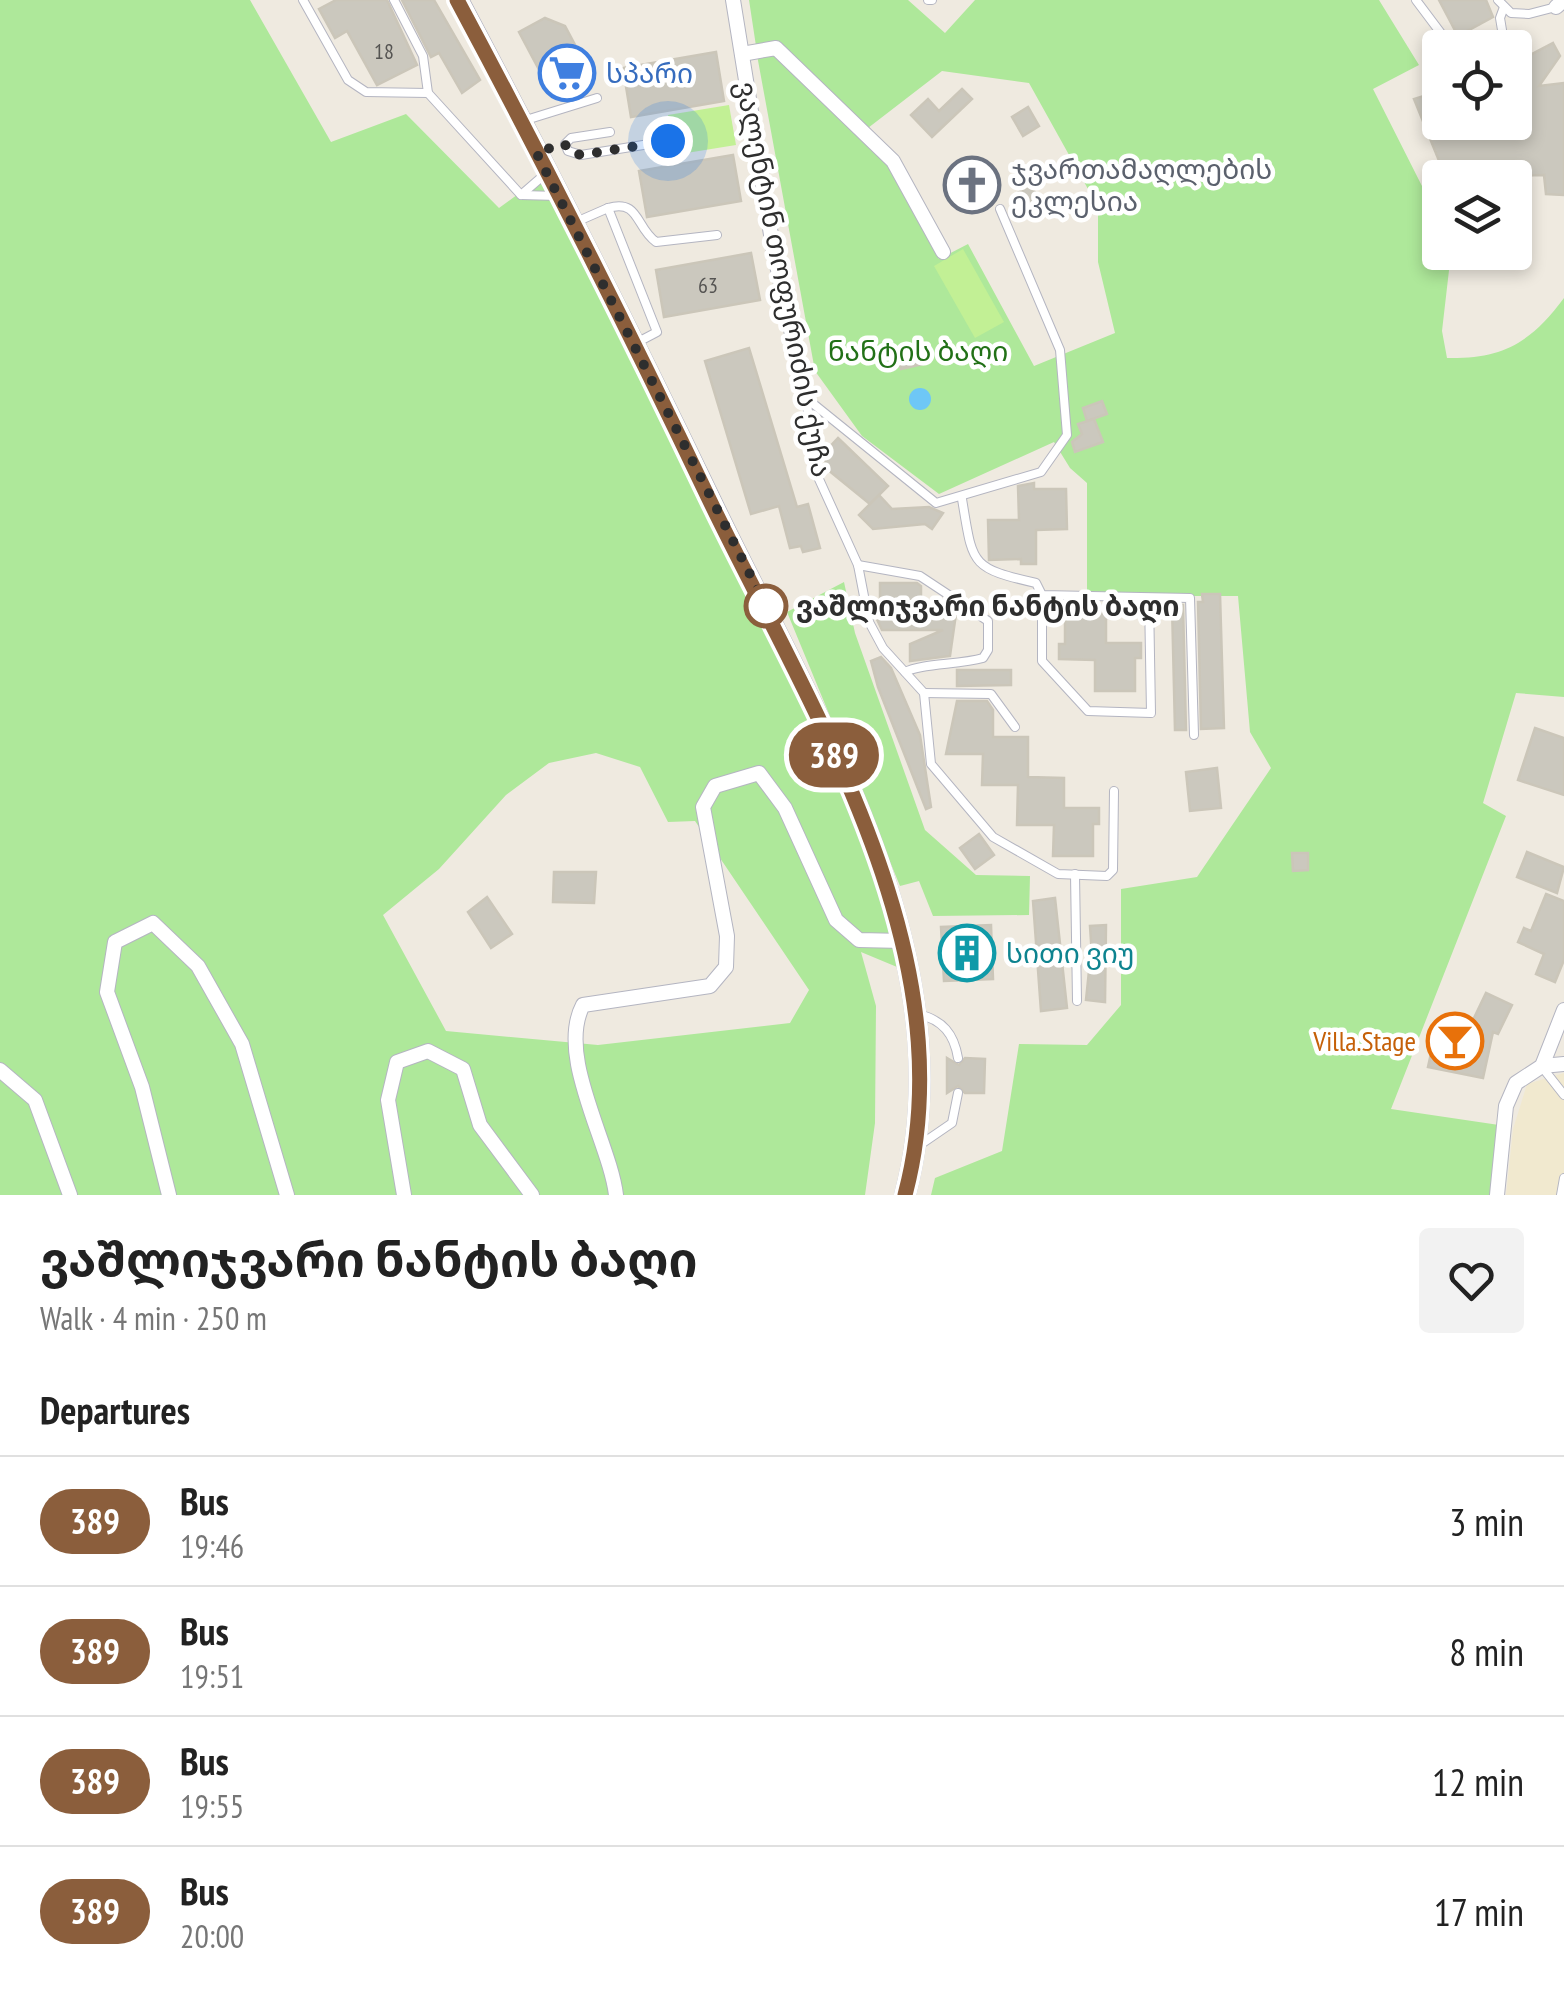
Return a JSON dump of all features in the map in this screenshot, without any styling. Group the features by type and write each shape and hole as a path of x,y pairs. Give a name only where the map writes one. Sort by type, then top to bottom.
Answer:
{"main road":[{"path":"458,0 796,666 893,904 914,1013 918,1084 905,1195"}],"street":[{"name":"ვალენტინ თოფურიძის ქუჩა","path":"733,0 773,247 806,398"},
{"path":"742,54 776,48 893,161 944,252"},
{"path":"616,1195 576,1043 577,1017 583,1006 710,986 726,967 727,936 703,807 715,786 759,772 785,808 836,920 859,940 903,941"},
{"path":"170,1195 142,1087 106,992 115,942 153,923 198,966 242,1044 287,1195"},
{"path":"1542,1066 1564,1010"},
{"path":"404,1195 388,1100 397,1062 428,1050 463,1069 480,1125 532,1195"},
{"path":"1497,1195 1506,1106 1516,1083 1542,1066 1564,1064"},
{"path":"0,1070 34,1100 70,1195"}],"lane":[{"path":"303,0 348,80 366,92 428,93"},
{"path":"394,0 423,56 428,93 521,195 559,196"},
{"path":"1416,0 1438,30"},
{"path":"1501,4 1511,13 1529,14 1560,4"},
{"path":"1501,4 1502,30"},
{"path":"522,122 597,98"},
{"path":"521,195 540,180 540,159 571,138 610,132"},
{"path":"565,144 568,151 581,155 668,141"},
{"path":"573,224 621,204 632,208 652,242 717,234"},
{"path":"608,208 657,332 634,344"},
{"path":"806,398 936,503 1042,472 1068,435 1060,350 1000,209"},
{"name":"ვალენტინ თოფურიძის ქუჩა","path":"806,398 818,477 858,565 869,622 884,648 924,693"},
{"path":"962,498 972,555 991,573 1036,583 1042,596 1042,661 1088,711 1151,713 1148,598"},
{"path":"858,565 920,576 988,621 988,650 983,658 956,667 915,667 905,672"},
{"path":"1042,596 1190,598 1194,735"},
{"path":"1016,727 991,694 924,693 931,764 992,837 1058,874 1112,873 1114,792"},
{"path":"1075,874 1077,1001"},
{"path":"914,1013 946,1028 955,1041 958,1058"},
{"path":"1542,1066 1564,1094"},
{"path":"913,1150 952,1123 958,1093"},
{"path":"1561,1195 1564,1178"}],"shaded area":[{"path":"1564,1073 1564,1195 1506,1195 1513,1129 1527,1084"}],"green space":[{"path":"0,0 250,0 331,142 406,114 499,208 544,175 809,694 909,972 861,952 876,1006 875,1123 865,1195 0,1195","holes":["596,753 640,767 668,822 695,821 809,990 790,1023 598,1045 446,1031 383,915 439,869 506,795 549,763"]},
{"name":"ნანტის ბაღი","path":"749,0 908,0 945,33 975,0 1379,0 1419,65 1373,89 1422,186 1422,270 1449,270 1442,331 1447,358 1485,355 1515,345 1540,326 1564,298 1564,697 1516,693 1483,803 1506,816 1391,1109 1499,1125 1490,1195 931,1195 935,1178 1002,1151 1019,1044 1087,1045 1121,1005 1121,889 1197,877 1271,768 1250,732 1238,596 1087,596 1087,483 1070,468 1054,442 939,494 862,436 815,371 757,55 776,52 886,163 939,259 968,244 1034,366 1115,333 1098,262 1098,207 1029,83 942,71 868,128 777,41 756,46"},
{"path":"729,105 736,145 674,155 668,115"},
{"path":"963,249 1004,322 975,338 934,266"},
{"path":"844,582 855,633 925,830 976,875 1030,876 1029,915 933,916 919,881 900,886 787,612"}],"water":[{"path":"920,388 928,391 928,407 920,410 912,407 909,399 912,391"}],"building":[{"path":"336,0 387,0 417,65 377,85 347,31 335,38 319,9"},
{"path":"402,0 434,0 480,80 462,93 439,53 431,57"},
{"path":"1439,0 1486,0 1493,17 1469,30 1455,30"},
{"path":"545,18 565,26 590,73 552,94 519,32"},
{"path":"1553,43 1560,56 1539,86 1564,83 1564,195 1546,194 1544,175 1532,175 1532,160 1439,160 1431,140 1532,140 1532,54"},
{"path":"716,52 724,101 631,117 623,68"},
{"path":"962,89 972,99 932,137 911,115 928,99 939,111"},
{"path":"1422,97 1422,119 1414,99"},
{"path":"1028,107 1039,126 1023,136 1012,117"},
{"path":"733,155 741,201 647,217 639,171"},
{"name":"ჯვართამაღლების ეკლესია","path":"971,167 991,187 971,204 953,184"},
{"path":"1030,185 1039,198 1026,207 1016,194"},
{"path":"751,253 760,300 664,317 656,270"},
{"path":"922,342 927,363 901,369 896,348"},
{"path":"749,348 797,507 808,504 820,548 803,552 801,546 790,548 779,506 751,514 705,361"},
{"path":"1102,401 1107,414 1087,421 1083,408"},
{"path":"1094,419 1103,442 1075,452 1072,442 1082,434 1078,424"},
{"path":"838,438 888,486 870,504 827,469 824,453"},
{"path":"1034,483 1034,489 1066,489 1067,529 1036,530 1036,564 1021,564 1021,559 989,560 988,520 1019,520 1018,486"},
{"path":"879,495 892,509 929,507 943,513 932,529 925,524 873,529 859,515"},
{"path":"880,583 917,583 921,586 921,613 956,614 950,656 910,661 910,644 943,630 882,630 875,615 880,615"},
{"path":"1202,594 1220,594 1224,728 1201,729 1198,602 1203,602"},
{"path":"1172,605 1183,605 1186,730 1175,730"},
{"path":"1065,612 1106,612 1106,643 1141,643 1141,658 1135,658 1135,691 1095,691 1095,660 1059,659 1059,644 1065,644"},
{"path":"881,657 891,668 920,735 931,807 926,809 878,687 871,661"},
{"path":"957,670 1011,670 1011,685 957,686"},
{"path":"957,701 987,701 993,710 993,737 1028,737 1028,777 1064,778 1064,808 1099,808 1099,824 1093,824 1093,856 1053,856 1054,825 1017,825 1018,785 982,785 983,754 946,754"},
{"path":"1535,728 1564,738 1564,795 1518,780"},
{"path":"1217,768 1221,808 1190,811 1186,772"},
{"path":"979,834 994,855 975,869 960,848"},
{"path":"1527,852 1564,867 1557,893 1517,877"},
{"path":"1292,853 1308,853 1308,870 1293,871"},
{"path":"554,872 596,872 594,903 553,902"},
{"path":"1546,894 1564,901 1564,960 1555,982 1536,974 1544,954 1518,942 1524,928 1531,931"},
{"path":"487,897 512,934 491,948 468,912"},
{"path":"1055,898 1067,1008 1041,1011 1033,901"},
{"name":"სითი ვიუ","path":"991,925 993,979 944,981 941,927"},
{"path":"1106,925 1105,1002 1086,1000 1089,971 1093,972 1090,926"},
{"path":"1486,993 1512,1005 1498,1034 1493,1032 1483,1078 1428,1067 1435,1035 1463,1041"},
{"path":"947,1058 959,1065 965,1058 985,1059 984,1093 965,1093 958,1086 947,1093"}],"bus line":[{"name":"389","path":"457,0 790,652 893,904 909,972 917,1054 914,1137 905,1195"}],"place":[{"name":"სპარი","path":"567,73"},
{"name":"ჯვართამაღლების ეკლესია","path":"972,185"},
{"name":"ვაშლიჯვარი ნანტის ბაღი","path":"766,606"},
{"name":"სითი ვიუ","path":"967,953"},
{"name":"Villa.Stage","path":"1455,1041"}],"route":[{"path":"668,141 581,155 568,151 565,144 536,152 768,610 766,606"}]}
